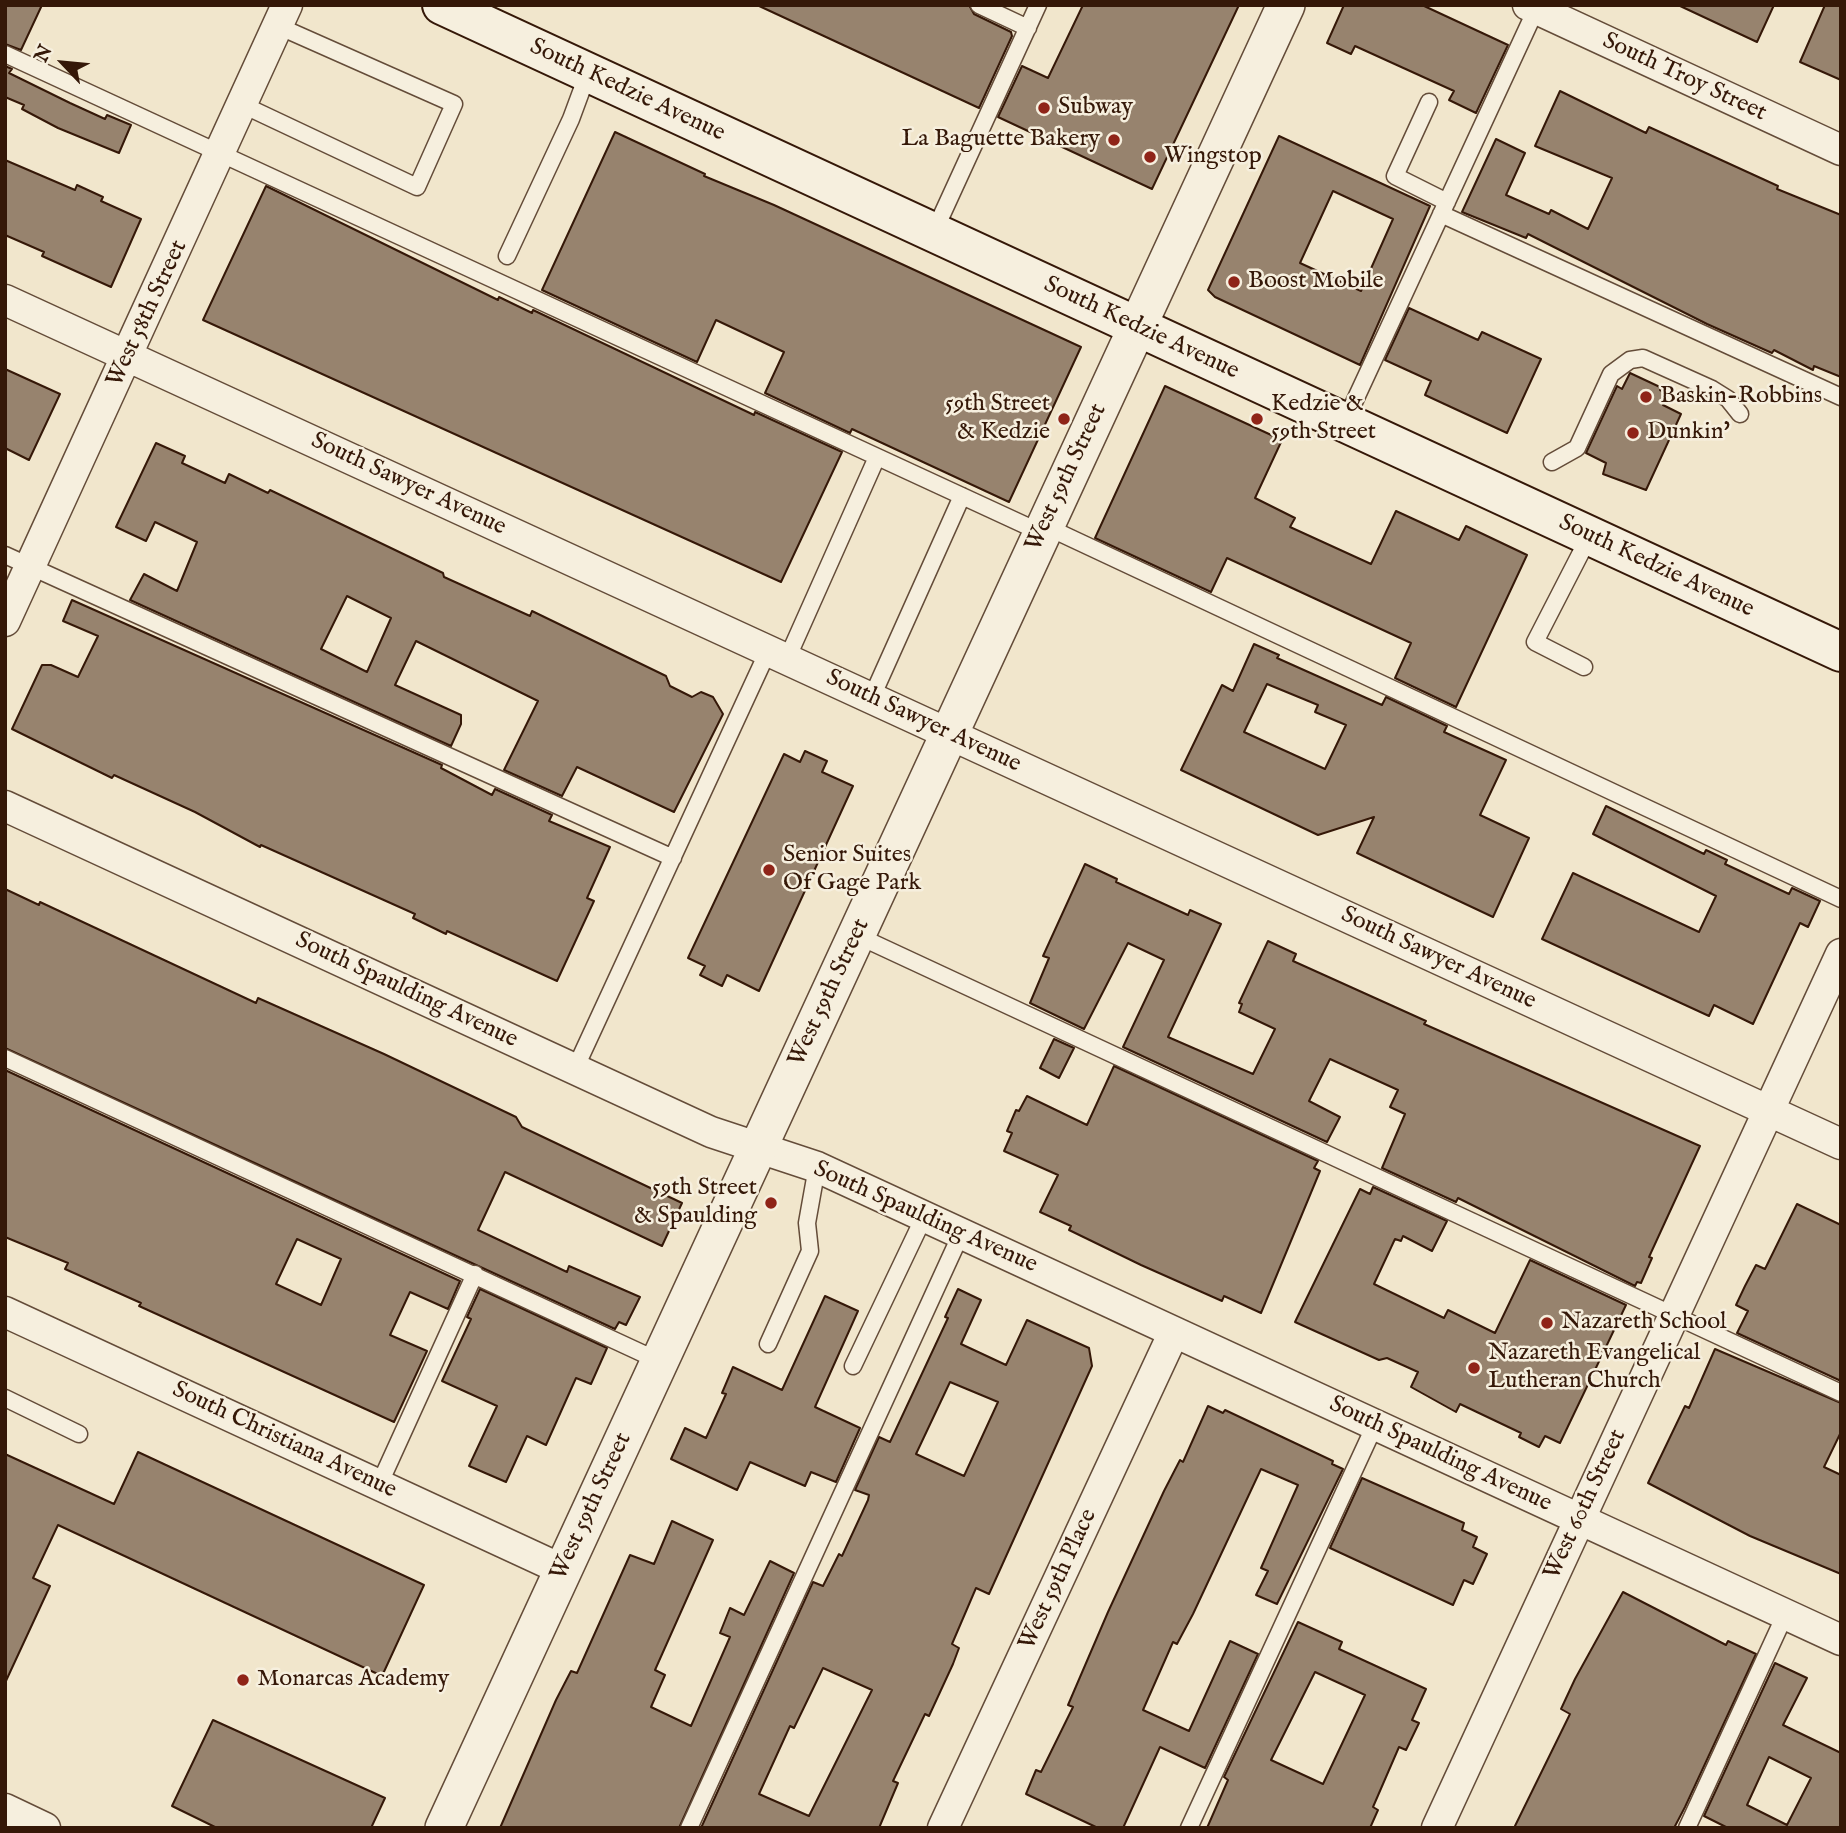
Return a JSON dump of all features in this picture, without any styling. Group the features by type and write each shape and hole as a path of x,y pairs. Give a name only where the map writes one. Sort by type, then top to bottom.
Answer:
{"main road":[{"name":"South Kedzie Avenue","path":"442,5 1841,652"}],"street":[{"name":"West 59th Street","path":"444,1828 1286,5"},
{"name":"South Troy Street","path":"1534,6 1841,150"},
{"name":"West 58th Street","path":"5,621 18,561 128,356 283,15"},
{"name":"South Sawyer Avenue","path":"5,300 1841,1144"},
{"name":"South Spaulding Avenue","path":"5,806 711,1132 817,1167 1841,1640"},
{"name":"West 60th Street","path":"1437,1828 1841,954"},
{"name":"South Christiana Avenue","path":"5,1312 563,1570"},
{"name":"West 59th Place","path":"943,1828 1174,1332"},
{"path":"5,1810 45,1828"}],"lane":[{"path":"979,5 1028,28"},
{"path":"934,233 1038,5"},
{"path":"1344,424 1534,6"},
{"path":"243,105 417,187 449,116 454,104 283,15"},
{"path":"5,54 962,496 1044,529 1841,899"},
{"path":"506,256 571,119 588,73"},
{"path":"1429,102 1395,176 1444,208 1841,397"},
{"path":"1552,462 1577,448 1611,374 1630,359 1643,358 1712,389 1728,399 1740,414"},
{"path":"575,1069 673,858 877,457"},
{"path":"871,699 962,496"},
{"path":"1584,667 1535,642 1589,537"},
{"path":"18,561 673,858"},
{"path":"856,935 1841,1393"},
{"path":"5,1058 475,1274 659,1362"},
{"path":"768,1344 810,1251 807,1223 817,1167"},
{"path":"853,1366 924,1217"},
{"path":"689,1828 961,1234"},
{"path":"379,1485 475,1274"},
{"path":"5,1398 79,1434"},
{"path":"1189,1828 1375,1425"},
{"path":"1687,1828 1786,1615"}],"building":[{"path":"5,5 42,5 21,50 5,44"},
{"path":"757,5 969,5 974,14 1011,32 1012,36 979,108"},
{"path":"1083,5 1239,5 1152,189 998,117 1022,66 1048,78"},
{"path":"1344,5 1422,5 1508,45 1476,113 1449,100 1454,91 1355,46 1351,54 1327,43"},
{"path":"1678,5 1774,5 1757,42"},
{"path":"1825,5 1841,5 1841,80 1800,62"},
{"path":"5,66 12,69 9,73 70,103 105,119 107,115 131,125 119,153 58,128 22,109 24,105 5,97"},
{"path":"1560,91 1646,133 1649,127 1778,186 1777,189 1841,215 1841,377 1814,366 1813,370 1774,350 1772,353 1707,324 1528,234 1526,238 1462,212 1496,139 1525,153 1506,195 1549,214 1551,210 1588,229 1612,178 1535,146"},
{"path":"615,132 705,174 704,176 774,205 1081,347 1009,502 852,429 850,433 765,393 784,352 716,320 697,362 542,290"},
{"path":"1279,136 1430,206 1360,365 1215,297 1208,290","holes":["1333,191 1393,219 1361,291 1300,263"]},
{"path":"5,160 75,190 77,185 103,197 101,201 141,219 111,287 42,256 44,252 5,235"},
{"path":"266,186 498,300 499,297 532,313 533,310 754,415 755,412 842,452 781,582 203,320"},
{"path":"1409,308 1478,340 1482,332 1541,359 1507,433 1425,395 1431,381 1385,360"},
{"path":"5,369 60,394 29,460 5,448"},
{"name":"Dunkin'","path":"1630,373 1662,388 1660,390 1668,394 1663,405 1681,414 1646,490 1603,474 1606,463 1586,453 1617,386 1622,389"},
{"path":"1165,386 1282,440 1255,498 1295,518 1290,527 1371,564 1396,511 1459,540 1466,526 1527,555 1456,707 1395,678 1411,643 1227,558 1211,592 1095,538"},
{"path":"156,443 185,456 182,463 225,483 229,474 268,493 270,490 443,573 444,577 530,616 532,611 666,676 670,686 692,697 701,692 713,697 723,714 674,812 577,767 562,796 504,770 538,701 416,641 395,685 461,715 461,724 451,746 130,600 144,574 177,591 197,542 155,522 146,541 116,527","holes":["347,596 391,618 367,672 321,649"]},
{"path":"72,600 442,765 441,768 492,795 495,789 552,815 549,821 610,847 587,898 594,901 557,981 447,931 446,934 413,918 415,914 261,845 260,847 195,812 114,775 112,778 12,729 42,665 51,665 78,677 98,636 63,621"},
{"path":"1254,644 1279,655 1277,658 1382,705 1386,697 1447,726 1444,732 1506,760 1480,815 1529,838 1493,917 1357,853 1374,817 1318,835 1181,770 1222,685 1233,691","holes":["1267,684 1318,705 1315,712 1346,725 1325,769 1244,732"]},
{"name":"Senior Suites Of Gage Park","path":"805,751 827,761 822,772 853,786 759,991 727,975 722,986 700,975 705,966 688,958 784,754 800,762"},
{"path":"1606,806 1704,854 1706,850 1727,860 1725,864 1789,894 1792,888 1820,901 1808,927 1800,923 1753,1024 1714,1005 1709,1016 1542,939 1573,873 1699,932 1716,896 1593,834"},
{"path":"1085,864 1117,879 1116,882 1188,915 1190,910 1221,924 1168,1037 1253,1074 1275,1029 1239,1012 1242,1004 1239,1003 1268,941 1296,954 1293,961 1426,1021 1424,1024 1700,1146 1649,1257 1652,1258 1641,1283 1637,1282 1635,1286 1458,1198 1456,1202 1382,1168 1405,1114 1390,1107 1398,1090 1330,1059 1309,1101 1340,1117 1327,1142 1123,1047 1164,960 1128,943 1084,1029 1030,1003 1049,958 1043,956"},
{"path":"5,889 39,905 40,902 256,1003 258,998 384,1054 516,1117 522,1127 682,1203 662,1246 505,1172 478,1230 567,1272 569,1266 640,1297 626,1325 619,1322 615,1329 5,1048"},
{"path":"1054,1039 1074,1048 1059,1078 1040,1068"},
{"path":"1114,1066 1318,1161 1314,1168 1320,1171 1261,1313 1224,1296 1222,1301 1141,1265 1069,1230 1071,1226 1040,1212 1058,1175 1004,1151 1012,1133 1007,1131 1016,1110 1019,1111 1027,1096 1087,1125"},
{"path":"5,1070 460,1281 448,1309 410,1292 390,1335 427,1351 394,1422 139,1306 141,1303 65,1269 68,1263 5,1237","holes":["297,1239 341,1259 321,1305 276,1284"]},
{"path":"1373,1187 1447,1221 1432,1251 1403,1236 1401,1241 1395,1239 1374,1284 1444,1318 1448,1310 1495,1333 1530,1260 1626,1305 1560,1443 1545,1436 1539,1447 1519,1437 1521,1433 1460,1404 1456,1412 1411,1387 1418,1372 1387,1358 1379,1360 1295,1322 1360,1189 1370,1194"},
{"path":"1797,1204 1841,1225 1841,1381 1737,1333 1748,1311 1736,1305 1756,1265 1765,1269"},
{"path":"480,1289 607,1348 591,1384 576,1378 546,1445 527,1436 506,1482 469,1466 497,1406 442,1381 471,1319 467,1317"},
{"path":"958,1289 981,1300 961,1344 1006,1365 1027,1320 1089,1348 1092,1366 989,1594 976,1588 952,1644 959,1648 953,1664 929,1716 925,1714 893,1781 898,1783 879,1828 701,1828 813,1582 823,1586 839,1554 842,1556 869,1495 855,1490 879,1437 890,1442 948,1318 945,1317","holes":["950,1382 998,1402 964,1476 916,1454","823,1668 872,1690 809,1816 759,1794 790,1726 794,1728"]},
{"path":"825,1296 858,1311 815,1407 860,1428 836,1482 811,1472 805,1486 750,1462 737,1490 671,1459 685,1428 706,1438 726,1394 722,1393 733,1367 782,1390"},
{"path":"1715,1349 1841,1403 1841,1432 1824,1467 1841,1475 1841,1574 1750,1536 1648,1483 1685,1406 1689,1408"},
{"path":"1208,1406 1223,1413 1225,1410 1333,1461 1332,1464 1343,1469 1277,1604 1256,1595 1268,1571 1261,1568 1298,1485 1261,1469 1193,1614 1177,1644 1173,1642 1143,1710 1189,1731 1230,1641 1258,1654 1205,1768 1160,1747 1123,1828 1098,1828 1026,1794 1036,1770 1041,1772 1073,1707 1068,1705 1108,1612 1164,1491 1180,1460 1183,1462"},
{"path":"138,1452 424,1585 382,1676 58,1525 33,1578 50,1586 5,1683 5,1454 114,1504"},
{"path":"1362,1478 1464,1523 1462,1530 1477,1537 1473,1547 1487,1554 1473,1584 1464,1580 1453,1605 1330,1548"},
{"path":"672,1521 713,1540 655,1670 665,1675 651,1707 691,1726 730,1637 720,1633 730,1608 744,1615 770,1561 794,1573 679,1828 500,1828 556,1700 571,1671 577,1673 630,1555 654,1564"},
{"path":"1623,1592 1726,1645 1728,1641 1756,1654 1674,1828 1514,1828 1570,1714 1561,1709"},
{"path":"1298,1622 1342,1642 1339,1649 1426,1689 1412,1720 1419,1723 1406,1750 1399,1747 1373,1807 1378,1810 1370,1828 1207,1828 1228,1780 1224,1777","holes":["1315,1672 1365,1695 1323,1784 1271,1760"]},
{"path":"1775,1663 1807,1678 1783,1725 1841,1753 1841,1828 1728,1828 1704,1816","holes":["1769,1757 1811,1778 1787,1825 1747,1805"]},
{"path":"213,1720 385,1798 371,1828 217,1828 172,1806"}],"place":[{"name":"Subway","path":"1044,108"},
{"name":"La Baguette Bakery","path":"1114,140"},
{"name":"Wingstop","path":"1150,157"},
{"name":"Boost Mobile","path":"1234,282"},
{"name":"Baskin-Robbins","path":"1646,397"},
{"name":"59th Street & Kedzie","path":"1064,419"},
{"name":"Kedzie & 59th Street","path":"1257,419"},
{"name":"Dunkin'","path":"1633,433"},
{"name":"Senior Suites Of Gage Park","path":"769,870"},
{"name":"59th Street & Spaulding","path":"771,1203"},
{"name":"Nazareth School","path":"1547,1323"},
{"name":"Nazareth Evangelical Lutheran Church","path":"1474,1368"},
{"name":"Monarcas Academy","path":"243,1680"}]}
